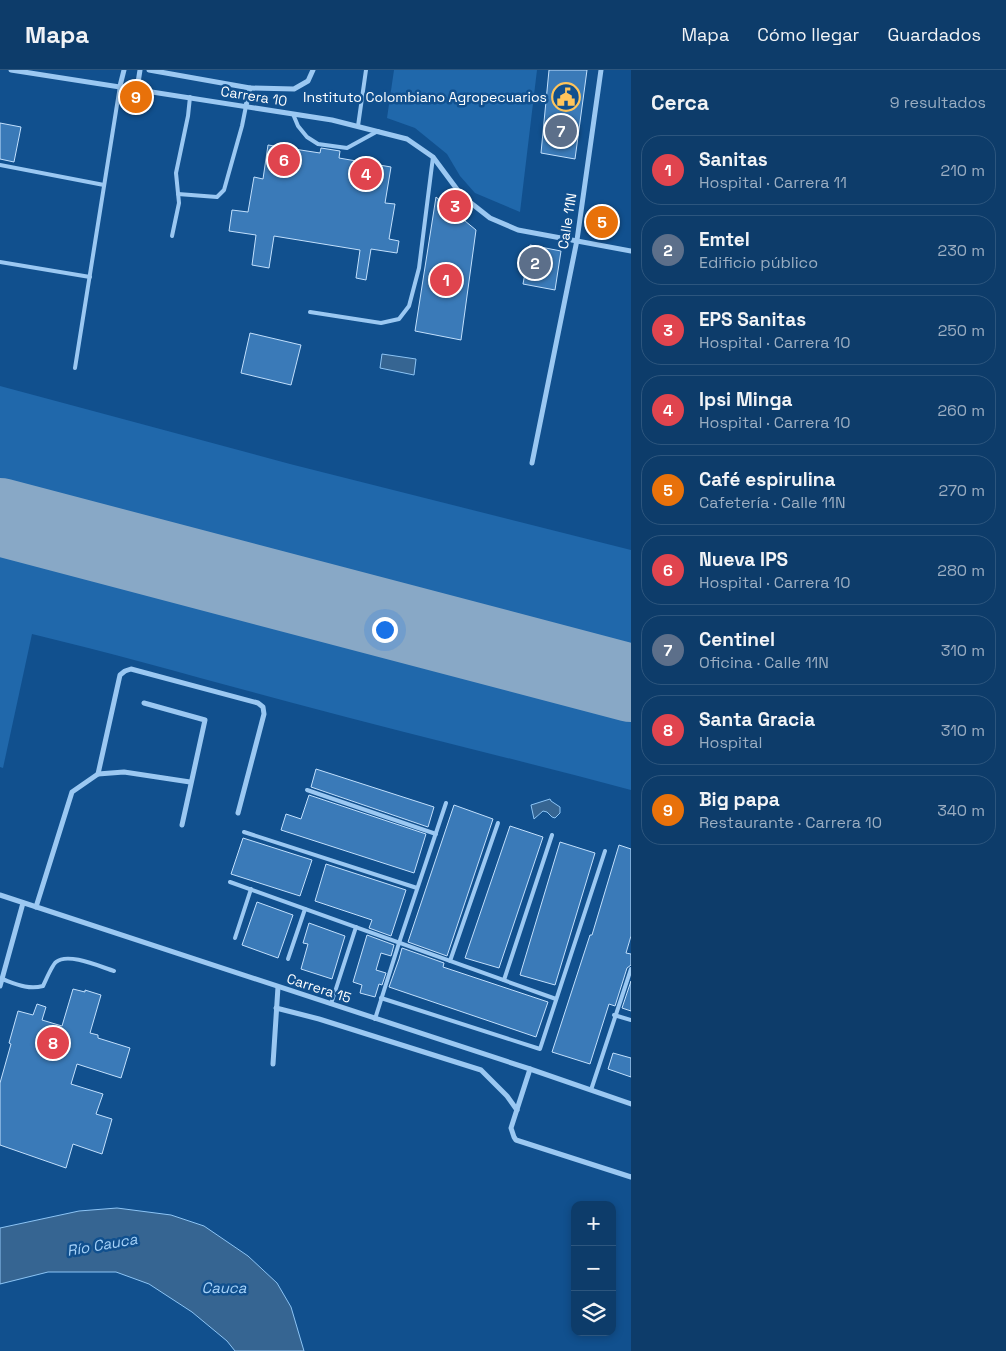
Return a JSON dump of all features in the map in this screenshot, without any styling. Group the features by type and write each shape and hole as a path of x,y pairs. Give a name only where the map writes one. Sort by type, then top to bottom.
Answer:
{"street":[{"name":"Carrera 10","path":"11,70 332,120 407,139 433,157 462,196 490,218 518,230 631,250"},
{"path":"120,86 124,70"},
{"path":"137,89 140,70"},
{"path":"149,70 250,88 294,89 308,81 313,70"},
{"name":"Calle 11N","path":"532,463 577,240 601,70"},
{"path":"246,106 250,88"},
{"path":"98,774 120,675 125,671 131,669 258,703 263,708 264,714 238,813"},
{"path":"144,703 205,720 182,825"},
{"path":"36,907 72,792 98,774 124,772 190,782"},
{"name":"Carrera 15","path":"0,895 631,1104"},
{"path":"0,986 23,903"},
{"path":"273,1064 278,986"},
{"path":"276,1008 319,1019 481,1070 507,1096 517,1110"},
{"path":"530,1069 511,1128 516,1140 631,1177"}],"lane":[{"path":"358,126 366,70"},
{"path":"75,368 120,86"},
{"path":"172,236 179,203 176,173 190,97"},
{"path":"178,194 217,197 224,190 246,106"},
{"path":"293,114 298,126 307,137 318,144 347,148 378,131"},
{"path":"310,312 381,323 399,320 409,306 419,268 433,157"},
{"path":"0,165 104,185"},
{"path":"0,262 90,277"},
{"path":"307,790 436,834"},
{"path":"375,1019 446,803"},
{"path":"450,961 498,823"},
{"path":"244,832 418,888"},
{"path":"504,980 552,835"},
{"path":"381,998 540,1049 605,852"},
{"path":"230,882 556,999"},
{"path":"236,938 251,889"},
{"path":"288,959 305,909"},
{"path":"331,1004 356,927"},
{"path":"2,979 24,987 34,988 43,986 55,962 62,958 74,959 114,971"},
{"path":"590,1090 631,969"},
{"path":"614,1015 631,1020"}],"shaded area":[{"path":"394,70 537,70 520,212 475,193 460,176 447,154 415,128 387,118"},
{"path":"0,386 290,464 631,550 631,647 0,484"},
{"path":"0,547 631,712 631,790 32,634 3,768 0,767"}],"water":[{"path":"382,354 416,359 414,375 380,368"},
{"path":"550,799 560,807 560,813 555,818 543,811 534,819 531,805"},
{"name":"Cauca","path":"117,1208 171,1215 204,1226 248,1256 277,1283 291,1307 304,1351 235,1351 227,1341 192,1312 149,1284 116,1272 48,1272 0,1284 0,1228 79,1211"}],"building":[{"path":"549,70 587,70 575,159 541,153"},
{"path":"0,123 21,127 14,162 0,159"},
{"path":"268,145 320,153 321,148 340,151 339,158 391,167 385,203 395,204 389,239 399,241 397,253 371,249 366,280 356,278 360,250 274,236 269,268 252,265 256,235 229,231 232,210 248,212 254,177 263,179"},
{"path":"436,197 476,230 461,340 415,331"},
{"path":"530,245 561,251 555,290 523,284"},
{"path":"250,333 301,345 291,385 241,373"},
{"path":"316,769 434,807 428,827 311,787"},
{"path":"309,795 426,834 414,873 281,830 286,814 301,819"},
{"path":"454,805 493,819 447,956 408,942"},
{"path":"510,826 543,837 499,968 465,958"},
{"path":"243,838 312,860 300,896 231,874"},
{"path":"560,842 595,853 555,985 520,975"},
{"path":"619,845 631,849 631,936 626,953 631,954 631,965 627,968 615,1006 609,1004 590,1064 552,1052 590,935 592,935"},
{"path":"326,864 406,890 391,936 369,928 372,920 315,901"},
{"path":"257,902 293,915 278,958 242,945"},
{"path":"309,923 345,936 332,979 301,969 308,944 303,943"},
{"path":"367,935 394,945 391,956 381,953 376,970 386,973 382,985 379,984 375,997 360,993 362,985 353,982"},
{"path":"402,948 444,963 443,967 548,1002 536,1037 389,987"},
{"path":"631,981 631,1011 622,1008"},
{"path":"73,989 85,992 85,990 101,995 90,1033 98,1035 98,1038 130,1048 121,1078 77,1064 71,1084 103,1094 96,1114 112,1119 102,1154 73,1144 66,1168 0,1145 0,1083 18,1011 33,1015 37,1004 46,1007 42,1020 62,1026"},
{"path":"613,1053 631,1058 631,1077 608,1069"}],"runway":[{"path":"0,517 631,683"}],"place":[{"name":"Big papa","path":"136,97"},
{"name":"Instituto Colombiano Agropecuarios","path":"566,97"},
{"name":"Centinel","path":"561,131"},
{"name":"Nueva IPS","path":"284,160"},
{"name":"Ipsi Minga","path":"366,174"},
{"name":"EPS Sanitas","path":"455,206"},
{"name":"Café espirulina","path":"602,222"},
{"name":"Emtel","path":"535,263"},
{"name":"Sanitas","path":"446,280"},
{"name":"Santa Gracia","path":"53,1043"}],"water label":[{"name":"Río Cauca","path":"102,1245"}]}
